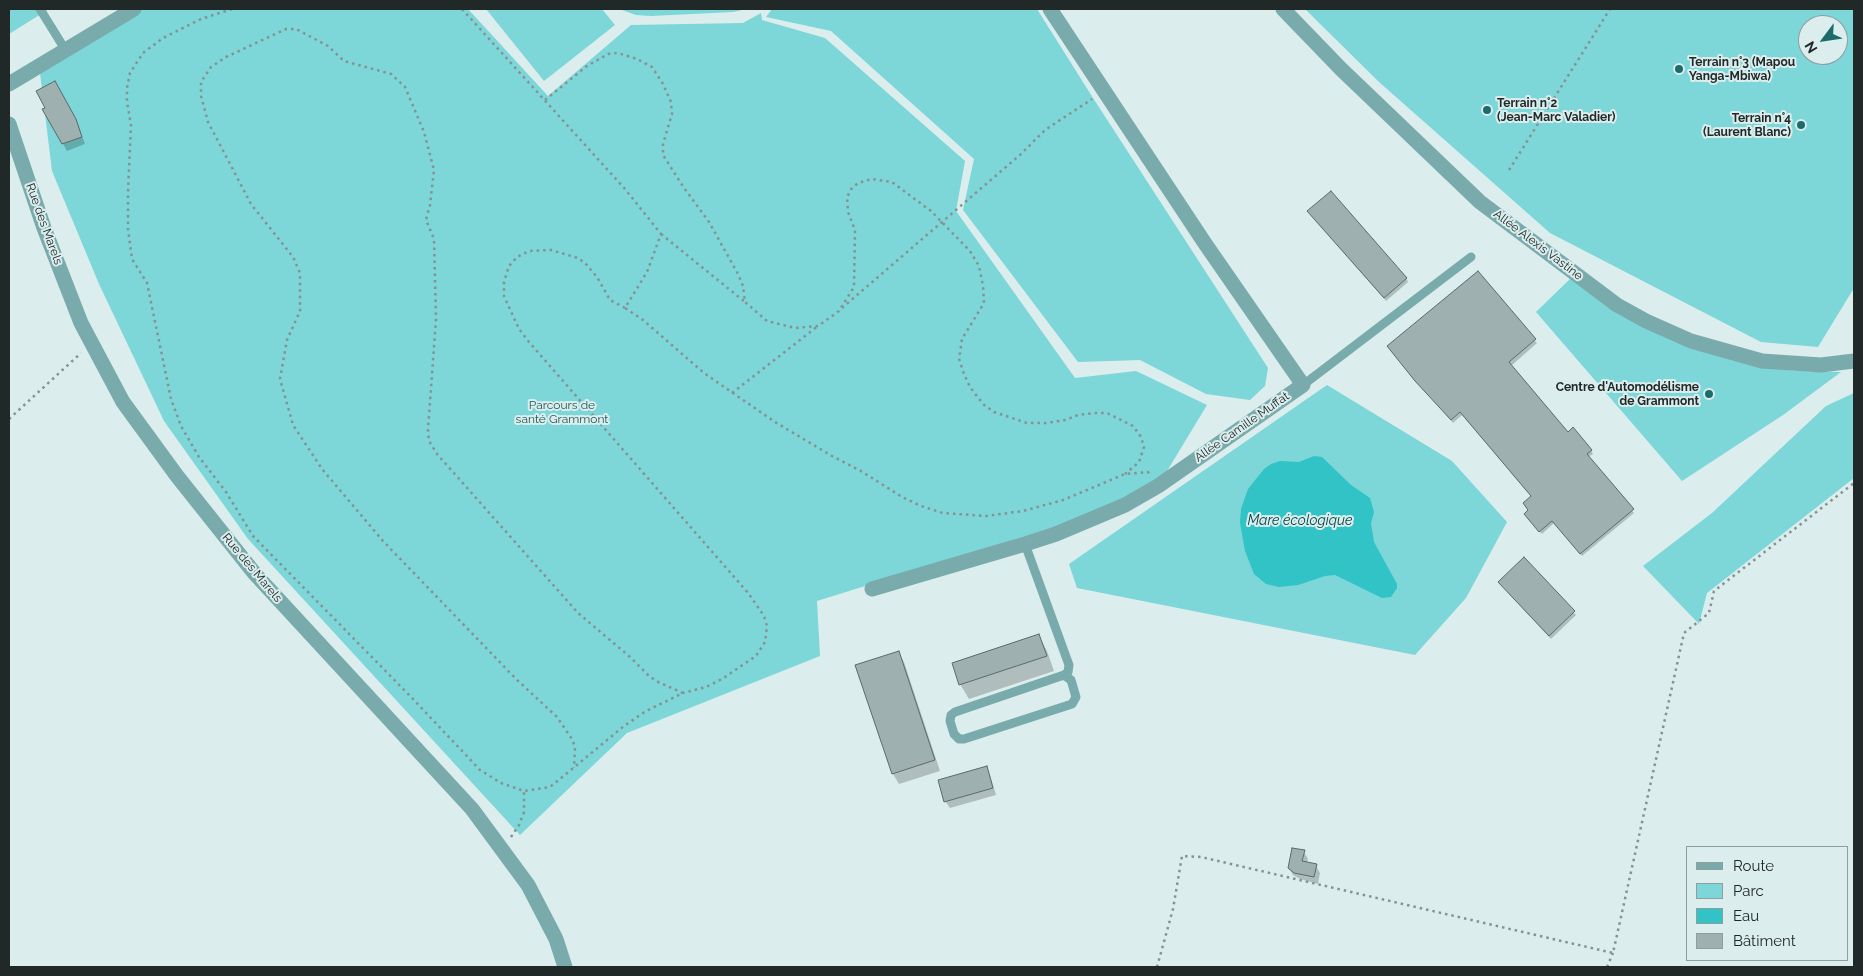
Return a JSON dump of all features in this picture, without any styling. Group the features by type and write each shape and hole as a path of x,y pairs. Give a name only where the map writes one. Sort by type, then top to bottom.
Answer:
{"street":[{"path":"9,84 134,9"},
{"name":"Allée Camille Muffat","path":"872,589 1056,534 1125,506 1158,486 1303,385 1204,242 1050,9"},
{"name":"Allée Alexis Vastine","path":"1283,9 1341,69 1480,202 1617,305 1646,322 1691,341 1762,361 1821,365 1854,361"},
{"name":"Rue des Marels","path":"9,124 44,228 81,323 123,402 177,476 255,574 472,809 528,885 556,939 565,967"}],"lane":[{"path":"40,9 66,51"},
{"path":"1303,385 1471,257"},
{"path":"1025,544 1068,665 1068,672 955,712 951,715 950,721 954,734 959,739 964,740 1072,704 1076,697 1071,680 1064,675"}],"path":[{"path":"232,9 201,19 163,38 143,53 130,73 127,88 127,102 131,125 128,192 128,229 131,252 132,259 147,283 171,399 181,426 199,457 226,492 253,536 413,698 480,770 501,783 524,791 550,787 624,726 646,711 683,693 722,679 756,656 765,642 767,626 764,616 749,594 529,342 504,296 504,282 509,266 517,257 530,252 551,250 578,258 597,277 610,300 642,320 704,373 776,422 902,497 921,506 943,513 986,516 1024,511 1063,500 1125,474 1148,472 1158,486"},
{"path":"462,9 625,189 661,234 767,321 795,328 818,326 821,324"},
{"path":"1509,170 1610,9"},
{"path":"574,768 572,739 557,717 516,679 383,541 322,469 293,425 280,379 287,340 300,311 300,273 293,257 251,204 208,122 203,108 201,82 211,67 226,57 286,30 296,29 328,46 344,61 391,74 405,88 424,132 434,170 430,205 426,220 434,239 436,319 428,430 429,441 437,454 578,613 648,675 656,681 683,693"},
{"path":"545,100 587,66 608,54 618,53 637,59 652,67 663,84 671,102 672,114 662,144 663,156 709,222 738,274 743,286 745,302"},
{"path":"732,393 839,311 1020,154 1045,130 1104,90"},
{"path":"839,311 854,287 855,230 848,212 847,197 852,188 858,183 872,179 892,182 942,222 970,251 979,266 984,303 962,339 959,358 970,387 984,404 994,412 1022,422 1046,423 1065,420 1078,415 1107,413 1133,426 1141,437 1144,447 1139,462 1125,474"},
{"path":"625,308 647,272 661,234"},
{"path":"9,419 79,354"},
{"path":"1607,967 1613,953 1684,634 1709,614 1714,591 1854,483"},
{"path":"509,858 510,840 524,812 524,791"},
{"path":"1157,967 1173,909 1182,856 1201,857 1613,953"}],"green space":[{"path":"9,9 49,9 9,34"},
{"name":"Parcours de santé Grammont","path":"143,9 468,9 548,96 631,25 743,23 761,13 762,20 825,38 965,161 956,211 1075,378 1136,371 1207,405 1158,486 1125,505 817,601 820,656 627,733 520,835 248,539 164,421 99,284 52,171 40,73"},
{"path":"486,9 602,9 615,25 544,81"},
{"path":"619,9 747,9 733,12 651,16 636,15"},
{"path":"772,9 1037,9 1268,368 1265,386 1250,400 1206,394 1140,360 1078,362 963,210 974,159 831,31 766,17"},
{"path":"1305,9 1854,9 1854,288 1818,347 1761,342 1550,233 1379,82"},
{"name":"Centre d'Automodélisme de Grammont","path":"1571,278 1620,315 1678,342 1758,367 1799,371 1841,372 1783,415 1682,481 1536,312"},
{"path":"1327,385 1452,461 1507,522 1466,598 1415,655 1077,588 1069,564"},
{"path":"1854,393 1854,478 1707,593 1699,624 1643,566 1712,513 1826,406"}],"water":[{"name":"Mare écologique","path":"1314,456 1322,457 1351,485 1370,498 1374,512 1371,523 1374,542 1397,584 1397,588 1391,597 1382,598 1335,575 1325,576 1298,585 1279,587 1266,584 1254,574 1245,551 1240,523 1241,509 1248,489 1264,469 1271,464 1280,461 1299,462"}],"building":[{"path":"55,81 76,119 82,137 62,144 42,109 45,108 36,91"},
{"path":"1331,191 1407,278 1384,298 1307,211"},
{"path":"1478,271 1536,339 1509,362 1568,432 1573,427 1592,450 1587,454 1634,509 1580,554 1552,521 1539,532 1524,514 1528,510 1523,503 1531,496 1460,412 1451,420 1415,381 1387,346"},
{"path":"1524,557 1575,611 1549,636 1498,582"},
{"path":"1039,634 1047,656 959,685 952,663"},
{"path":"899,651 935,760 892,774 855,665"},
{"path":"987,766 993,788 944,802 938,780"},
{"path":"1292,848 1305,850 1302,861 1317,864 1314,877 1294,873 1288,868"}],"place":[{"name":"Terrain n°3 (Mapou Yanga-Mbiwa)","path":"1679,69"},
{"name":"Terrain n°2 (Jean-Marc Valadier)","path":"1487,110"},
{"name":"Terrain n°4 (Laurent Blanc)","path":"1801,125"},
{"name":"Centre d'Automodélisme de Grammont","path":"1709,394"}]}
